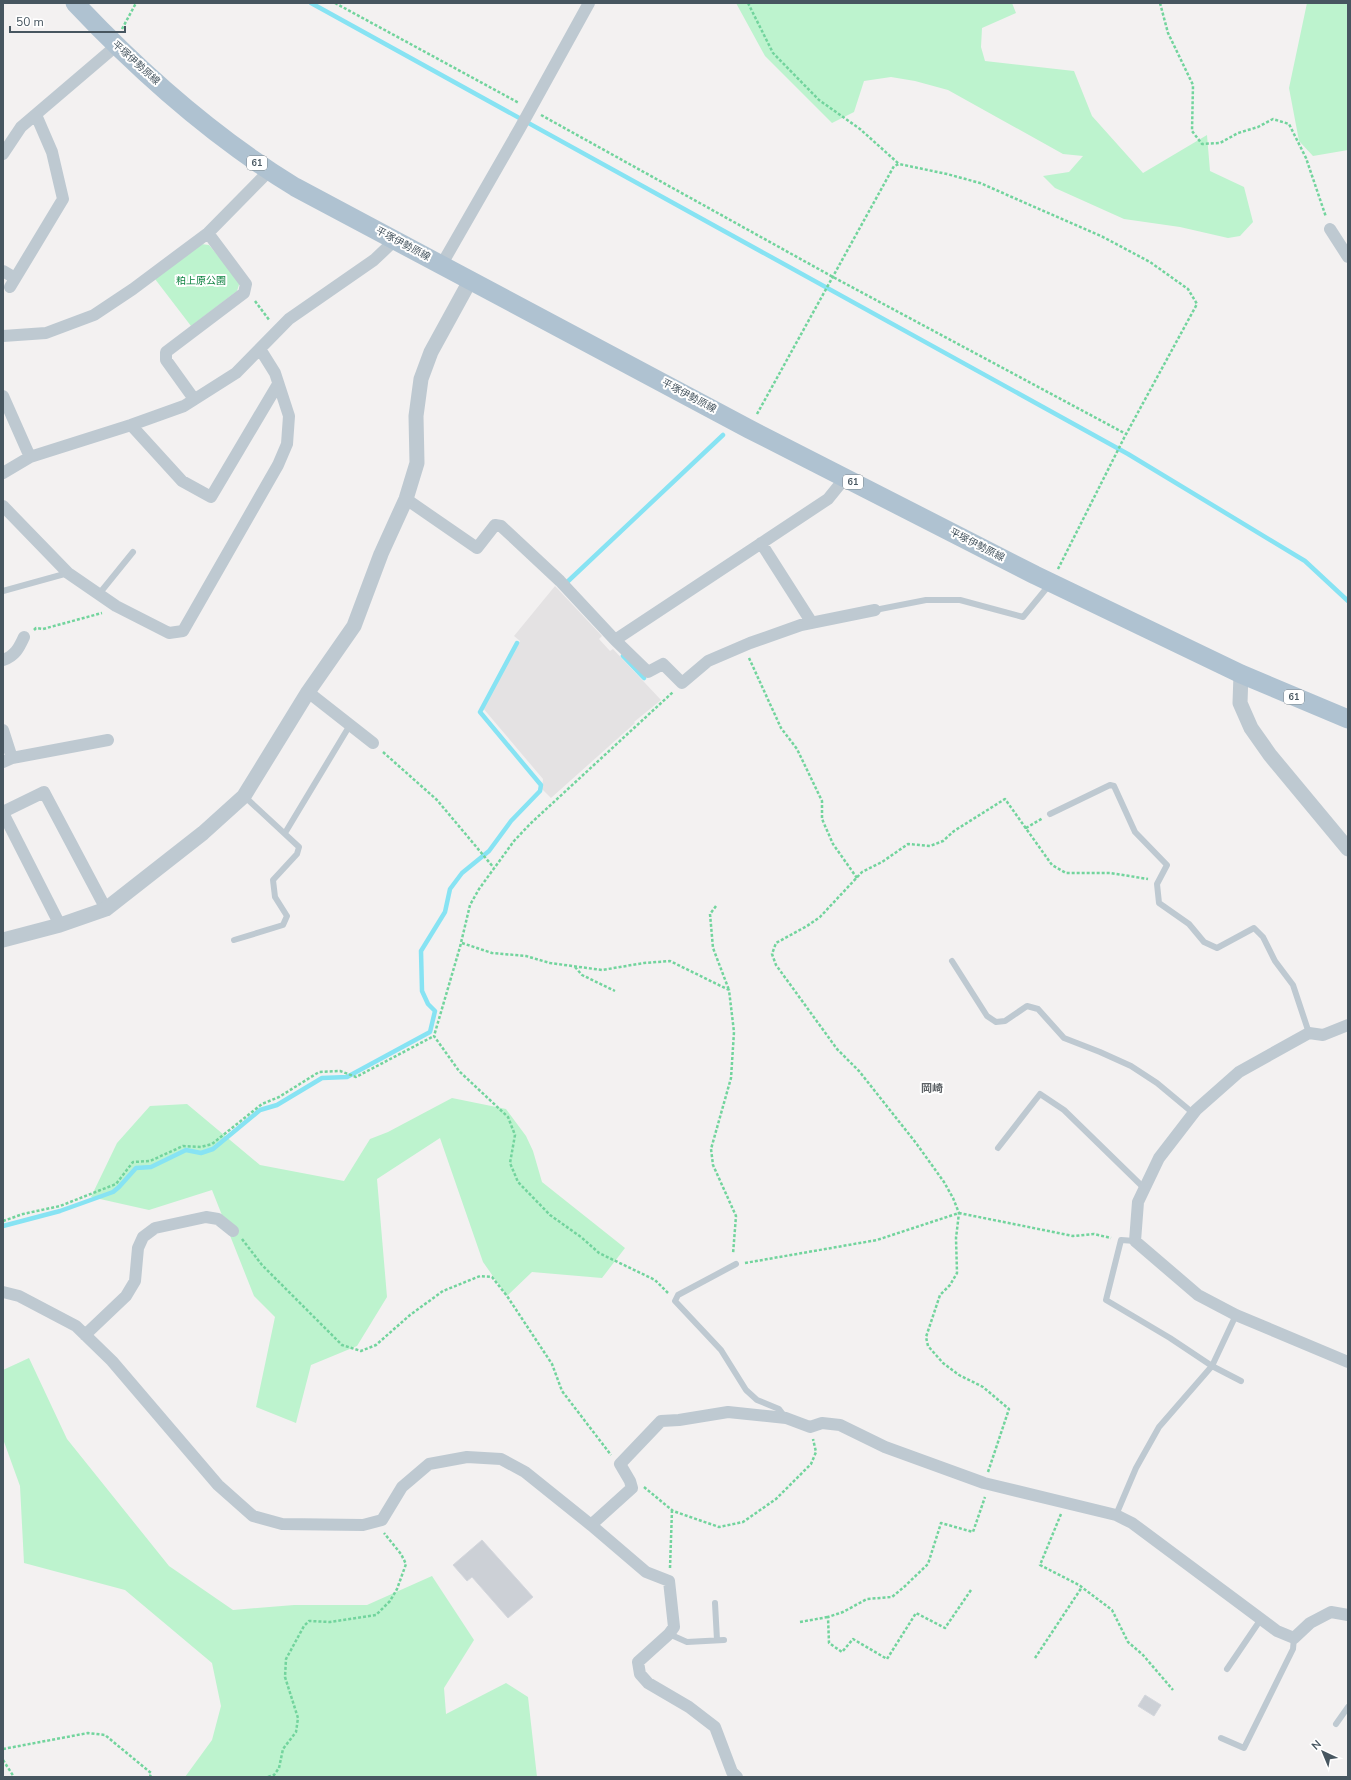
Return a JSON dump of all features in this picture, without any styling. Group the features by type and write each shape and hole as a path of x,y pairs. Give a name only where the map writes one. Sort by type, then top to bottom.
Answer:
{"main road":[{"name":"平塚伊勢原線","path":"75,3 116,46 201,120 269,171 295,187 845,478 1051,582 1241,674 1348,719"}],"street":[{"path":"442,264 589,3"},
{"path":"3,154 21,128 116,46"},
{"path":"3,271 12,283 63,199 52,152 36,115"},
{"path":"3,336 46,333 94,315 133,289 208,233 269,171"},
{"path":"1330,229 1348,257"},
{"path":"194,399 166,360 166,352 244,293 246,289 246,284 208,233"},
{"path":"3,473 30,457 131,425 184,406 236,373 289,319 374,260 395,240"},
{"path":"3,940 60,925 106,909 197,838 244,796 308,692 354,626 381,554 406,499 416,463 416,416 421,379 431,352 471,280"},
{"path":"3,506 68,573 116,606 169,633 182,631 278,465 287,444 289,416 275,373 260,349"},
{"path":"131,425 182,481 211,497 278,384"},
{"path":"3,396 30,457"},
{"path":"615,640 828,499 845,478"},
{"path":"406,499 476,548 495,525 502,526 560,581 615,640 648,672 663,664 682,683 708,662 743,646 801,625 875,610"},
{"path":"761,543 812,623"},
{"path":"3,660 11,657 19,647 24,637"},
{"path":"1241,674 1240,703 1251,728 1270,755 1348,849"},
{"path":"308,692 373,743"},
{"path":"3,730 7,760 108,740"},
{"path":"60,925 3,813 44,792 106,909"},
{"path":"1348,1025 1323,1035 1309,1033 1239,1072 1193,1113 1158,1158 1144,1188 1138,1202 1135,1241 1198,1295 1236,1315 1348,1362"},
{"path":"85,1335 126,1296 135,1281 138,1248 143,1237 156,1228 206,1217 218,1219 234,1231"},
{"path":"3,1292 19,1296 76,1326 112,1360 218,1485 253,1516 282,1524 363,1525 382,1520 402,1487 429,1464 467,1457 500,1459 525,1472 646,1572 670,1581 674,1627 669,1634 638,1662 640,1674 648,1683 689,1707 715,1728 732,1772 736,1777"},
{"path":"591,1525 632,1488 620,1464 661,1421 679,1420 728,1412 786,1418 810,1427 822,1423 840,1425 885,1447 987,1484 1065,1504 1116,1515 1138,1527 1277,1631 1294,1638 1310,1623 1331,1612 1348,1615"}],"lane":[{"path":"99,594 133,552"},
{"path":"3,591 68,573"},
{"path":"875,610 926,600 960,600 1006,614 1023,617 1051,582"},
{"path":"285,834 350,725"},
{"path":"1050,814 1110,784 1114,786 1135,832 1167,865 1157,884 1159,903 1189,924 1204,942 1217,948 1254,928 1263,937 1275,961 1293,986 1309,1033"},
{"path":"234,940 283,925 288,916 275,897 273,880 297,854 299,847 244,796"},
{"path":"952,961 987,1016 996,1022 1005,1021 1027,1006 1038,1010 1064,1038 1131,1066 1157,1083 1193,1113"},
{"path":"998,1148 1040,1094 1064,1110 1144,1188"},
{"path":"1135,1241 1121,1240 1106,1300 1170,1338 1212,1366 1241,1381"},
{"path":"736,1264 678,1295 675,1300 721,1350 746,1390 757,1400 779,1409 786,1418"},
{"path":"1116,1515 1136,1468 1159,1428 1212,1366 1236,1315"},
{"path":"715,1603 717,1640"},
{"path":"1227,1669 1261,1619"},
{"path":"669,1634 687,1642 724,1640"},
{"path":"1221,1738 1244,1748 1293,1649 1294,1638"},
{"path":"1336,1724 1348,1707"}],"path":[{"path":"116,46 123,28 136,3"},
{"path":"335,3 833,277 1126,434"},
{"path":"748,3 772,53 819,100 860,129 899,164 947,174 980,183 1103,236 1150,262 1188,288 1197,304 1126,434 1051,582"},
{"path":"1160,3 1168,33 1193,85 1192,131 1202,144 1220,143 1238,133 1258,127 1273,119 1289,124 1306,158 1330,229"},
{"path":"749,428 894,166 899,164"},
{"path":"246,289 278,331"},
{"path":"24,637 36,628 44,629 110,611 116,606"},
{"path":"743,646 781,728 798,749 822,801 822,819 833,844 857,878"},
{"path":"3,1221 60,1206 116,1184 133,1162 150,1161 183,1146 201,1148 212,1144 262,1104 279,1097 319,1072 340,1071 356,1077 434,1036 462,943 470,905 479,889 514,842 530,824 682,683"},
{"path":"373,743 437,800 494,868"},
{"path":"800,1622 828,1617 843,1612 867,1599 892,1597 928,1564 941,1524 973,1532 1008,1409 983,1387 959,1375 943,1363 928,1346 926,1337 940,1295 950,1285 957,1273 956,1238 959,1213 944,1182 859,1071 837,1049 776,966 772,954 776,943 820,917 862,872 882,862 908,844 930,846 943,841 954,831 1005,799 1052,865 1066,873 1110,873 1152,879 1157,884"},
{"path":"1026,828 1050,814"},
{"path":"716,906 710,914 714,948 729,990 734,1032 731,1078 711,1149 713,1165 736,1216 732,1254 736,1264 877,1240 959,1213 1073,1236 1094,1234 1121,1240"},
{"path":"462,943 492,953 526,956 550,963 602,970 644,963 670,961 729,990"},
{"path":"575,966 582,975 615,991"},
{"path":"434,1036 459,1071 508,1116 515,1135 510,1163 518,1182 550,1215 581,1237 599,1253 655,1280 675,1300"},
{"path":"234,1231 244,1241 262,1265 342,1345 361,1351 376,1345 410,1315 443,1291 480,1276 492,1277 507,1296 552,1364 562,1391 608,1452 620,1464"},
{"path":"630,1482 637,1481 672,1510 719,1527 743,1522 776,1499 811,1464 816,1452 810,1427"},
{"path":"1065,1504 1040,1565 1082,1587 1112,1610 1128,1642 1143,1655 1173,1690"},
{"path":"670,1581 672,1510"},
{"path":"268,1777 274,1775 279,1768 283,1749 296,1732 298,1718 285,1677 286,1659 304,1626 309,1621 330,1622 376,1615 390,1601 398,1589 406,1564 401,1554 375,1522"},
{"path":"1035,1658 1082,1587"},
{"path":"828,1617 829,1644 842,1652 853,1639 887,1659 916,1613 945,1628 971,1590"},
{"path":"3,1749 88,1733 105,1735 151,1773 150,1777"},
{"path":"3,1760 14,1777"}],"shaded area":[{"path":"555,586 602,636 599,639 610,651 613,649 661,700 634,722 635,723 551,798 542,789 543,779 482,707 520,641 514,636"}],"green space":[{"path":"736,3 1012,3 1016,13 982,28 981,47 985,61 1074,71 1092,116 1143,173 1207,135 1210,171 1244,187 1253,222 1240,236 1228,238 1180,227 1124,219 1055,188 1043,176 1069,172 1083,156 1063,154 948,90 915,81 891,77 864,81 854,112 832,123 765,56"},
{"path":"1307,3 1348,3 1348,150 1313,156 1299,141 1289,88"},
{"name":"粕上原公園","path":"201,244 209,245 240,282 237,291 191,326 155,279"},
{"path":"452,1098 506,1109 526,1136 533,1151 542,1182 625,1248 602,1278 532,1272 507,1296 483,1262 440,1138 377,1179 387,1297 357,1346 311,1365 296,1423 256,1407 275,1317 254,1296 212,1190 149,1210 91,1197 117,1143 150,1106 187,1104 260,1165 344,1181 370,1139 388,1132"},
{"path":"29,1358 67,1439 169,1566 233,1610 294,1605 367,1605 432,1576 474,1640 444,1688 446,1714 506,1683 528,1697 537,1777 185,1777 212,1740 221,1706 212,1663 125,1590 24,1563 20,1486 3,1439 3,1370"}],"building":[{"path":"482,1540 533,1597 508,1618 472,1577 467,1581 453,1565"},
{"path":"1145,1695 1161,1705 1154,1716 1138,1706"}],"waterway":[{"path":"311,3 1128,454 1305,561 1348,601"},
{"path":"564,585 723,435"},
{"path":"3,1226 60,1211 113,1192 136,1168 151,1167 186,1150 201,1153 213,1149 260,1110 277,1105 322,1078 347,1077 430,1032 435,1011 428,1004 422,991 421,951 445,912 450,889 462,873 489,851 511,821 540,791 541,785 480,712 517,643"},
{"path":"623,656 644,678"}],"district":[{"name":"岡崎","path":"932,1088"}]}
